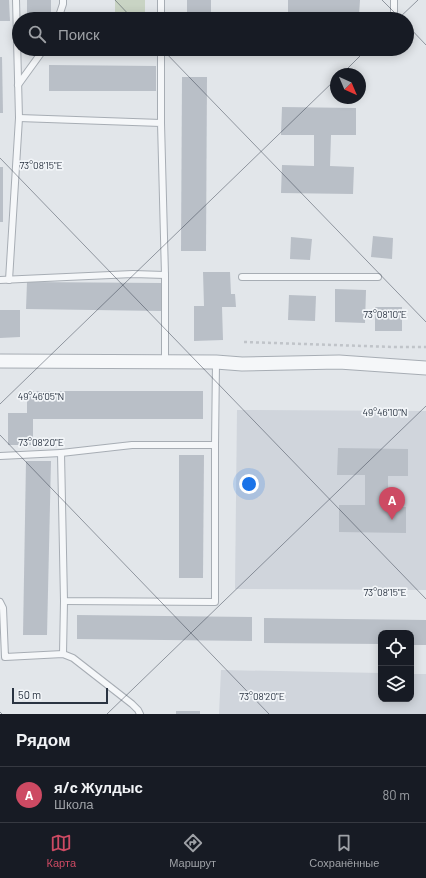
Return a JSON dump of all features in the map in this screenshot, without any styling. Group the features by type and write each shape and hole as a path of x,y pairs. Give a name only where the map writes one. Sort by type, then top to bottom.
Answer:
{"street":[{"path":"0,361 216,362 242,364 339,362 426,368"}],"lane":[{"path":"16,0 16,12"},
{"path":"60,12 64,0"},
{"path":"161,0 161,12"},
{"path":"394,0 395,12"},
{"path":"9,280 19,118 17,56"},
{"path":"18,85 39,56"},
{"path":"161,56 165,362"},
{"path":"19,118 161,123"},
{"path":"0,280 133,274 165,275"},
{"path":"242,277 378,277"},
{"path":"64,601 215,602 216,362"},
{"path":"0,456 61,453 132,445 215,445"},
{"path":"61,453 64,601 63,654"},
{"path":"0,602 3,608 5,657 63,654 73,658 132,704 140,714"}],"path":[{"path":"244,342 426,347"}],"shaded area":[{"path":"237,410 426,411 426,590 235,589"},
{"path":"221,670 378,673 378,702 414,702 414,674 426,674 426,714 219,714"}],"green space":[{"path":"115,0 145,0 145,12 115,12"}],"building":[{"path":"0,0 9,0 10,21 0,21"},
{"path":"27,0 51,0 51,12 27,12"},
{"path":"187,0 211,0 211,12 187,12"},
{"path":"288,0 360,0 359,12 288,12"},
{"path":"0,57 2,57 3,113 0,113"},
{"path":"49,65 156,66 156,91 49,91"},
{"path":"182,77 207,77 206,251 181,251"},
{"path":"282,107 356,108 356,135 331,135 330,166 354,167 353,194 281,193 282,165 314,166 314,135 281,135"},
{"path":"0,167 3,167 3,222 0,222"},
{"path":"373,236 393,238 392,259 371,257"},
{"path":"291,237 312,239 310,260 290,259"},
{"path":"203,272 230,272 231,294 235,294 236,307 222,307 223,340 194,341 194,306 204,306"},
{"path":"27,282 161,283 161,311 26,309"},
{"path":"335,289 366,290 365,323 335,322"},
{"path":"289,295 316,296 315,321 288,320"},
{"path":"375,307 402,307 402,331 375,331"},
{"path":"0,310 20,310 20,337 0,338"},
{"path":"27,391 203,391 203,419 33,419 33,445 8,445 8,413 27,413"},
{"path":"338,448 408,449 408,476 388,476 388,507 406,507 406,533 339,532 339,505 365,505 365,475 337,475"},
{"path":"179,455 204,455 203,578 179,578"},
{"path":"26,461 51,461 47,635 23,635"},
{"path":"77,615 252,617 252,641 77,639"},
{"path":"264,618 426,620 426,645 414,645 414,630 378,630 378,644 264,643"},
{"path":"176,711 200,711 200,714 176,714"}],"place":[{"name":"я/c Жулдыс","path":"392,520"}]}
